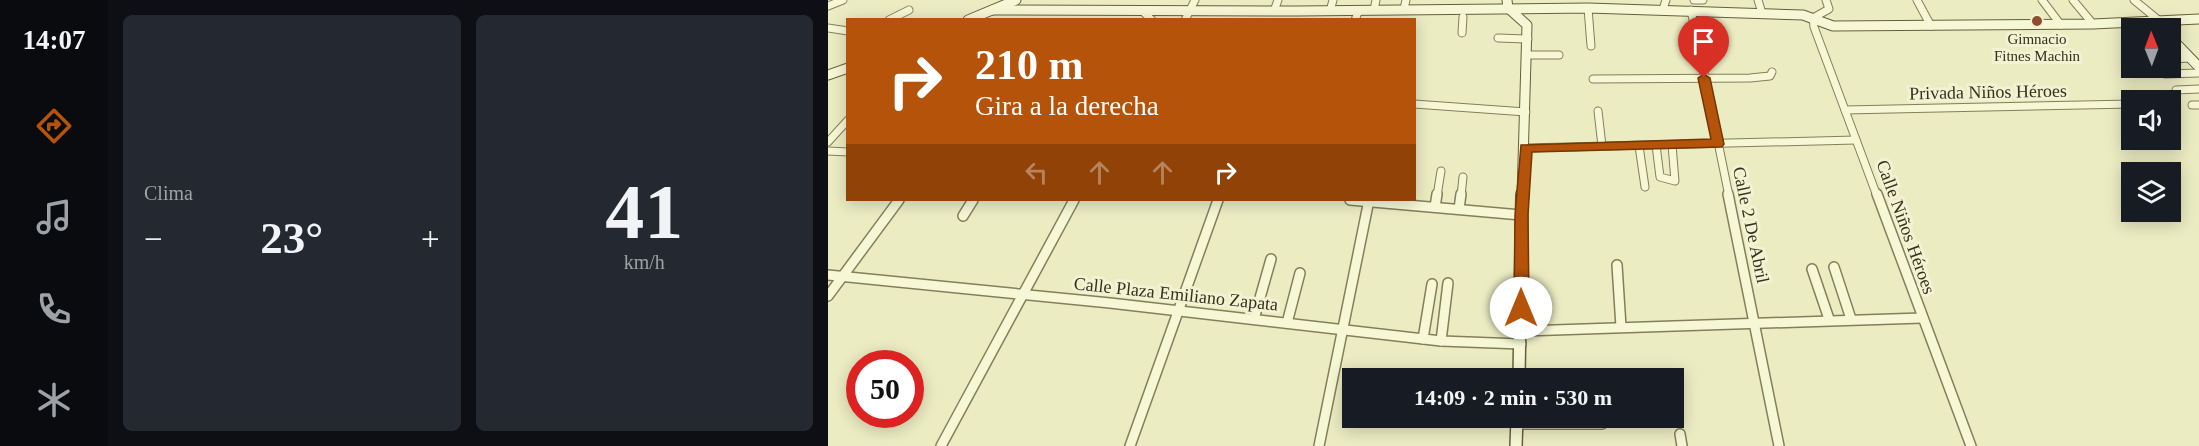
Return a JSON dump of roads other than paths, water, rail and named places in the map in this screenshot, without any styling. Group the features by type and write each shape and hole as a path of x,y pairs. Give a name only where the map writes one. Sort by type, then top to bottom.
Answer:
{"main road":[{"path":"973,18 1016,0"},
{"path":"993,10 1408,9 1463,13 1508,4 1762,13 1813,18 1827,26 2121,25"},
{"path":"1508,4 1525,23 1528,39 1526,148 1521,215 1520,368"},
{"path":"2181,23 2199,20"},
{"path":"2181,45 2195,59 2199,67"},
{"path":"2181,49 2195,59"},
{"path":"828,75 846,69"},
{"path":"1516,446 1517,428"}],"street":[{"path":"828,6 843,0"},
{"path":"1186,18 1195,0"},
{"path":"1275,11 1278,0"},
{"path":"1330,10 1333,0"},
{"path":"1374,10 1376,0"},
{"path":"1406,0 1409,18"},
{"path":"1663,9 1666,0"},
{"path":"1694,0 1703,0"},
{"path":"1758,0 1762,13"},
{"path":"1813,18 1827,11 1829,6 1826,0"},
{"path":"1917,0 1931,26"},
{"path":"2042,0 2061,25"},
{"path":"2073,0 2093,24"},
{"path":"2134,0 2154,18"},
{"path":"1588,8 1591,46"},
{"path":"893,18 909,10"},
{"path":"1141,10 1150,18"},
{"path":"1356,18 1359,10"},
{"name":"Calle 2 De Abril","path":"1691,10 1779,446"},
{"path":"1462,33 1463,13"},
{"name":"Calle Niños Héroes","path":"1813,18 1816,35 1971,446"},
{"path":"828,28 846,31"},
{"path":"1498,38 1528,39"},
{"path":"1528,55 1559,55"},
{"path":"1593,79 1765,77 1770,76 1772,72"},
{"path":"2181,74 2199,74"},
{"path":"2176,90 2199,89"},
{"path":"1416,104 1526,112"},
{"name":"Privada Niños Héroes","path":"1845,110 2121,104"},
{"path":"1598,111 1602,146"},
{"path":"828,142 846,122"},
{"path":"1526,148 1856,140"},
{"path":"1656,145 1660,177 1676,181 1672,145"},
{"path":"1639,146 1645,187"},
{"path":"828,151 846,152"},
{"path":"1435,207 1441,171"},
{"path":"1459,209 1463,177"},
{"path":"828,296 898,201"},
{"path":"963,216 972,201"},
{"path":"941,446 1073,201"},
{"path":"1130,446 1218,201"},
{"path":"1319,446 1369,201"},
{"path":"1378,201 1521,215"},
{"path":"1254,319 1271,259"},
{"path":"1617,265 1621,327"},
{"path":"1834,267 1851,319"},
{"path":"1812,269 1829,319"},
{"path":"1287,323 1299,273"},
{"name":"Calle Plaza Emiliano Zapata","path":"828,275 1254,319 1441,341 1521,344"},
{"path":"1441,341 1448,283"},
{"path":"1423,339 1432,285"},
{"path":"1521,331 1829,319 1922,318"},
{"path":"1680,434 1682,446"}],"place":[{"name":"Gimnacio Fitnes Machin","path":"2037,21"}]}
